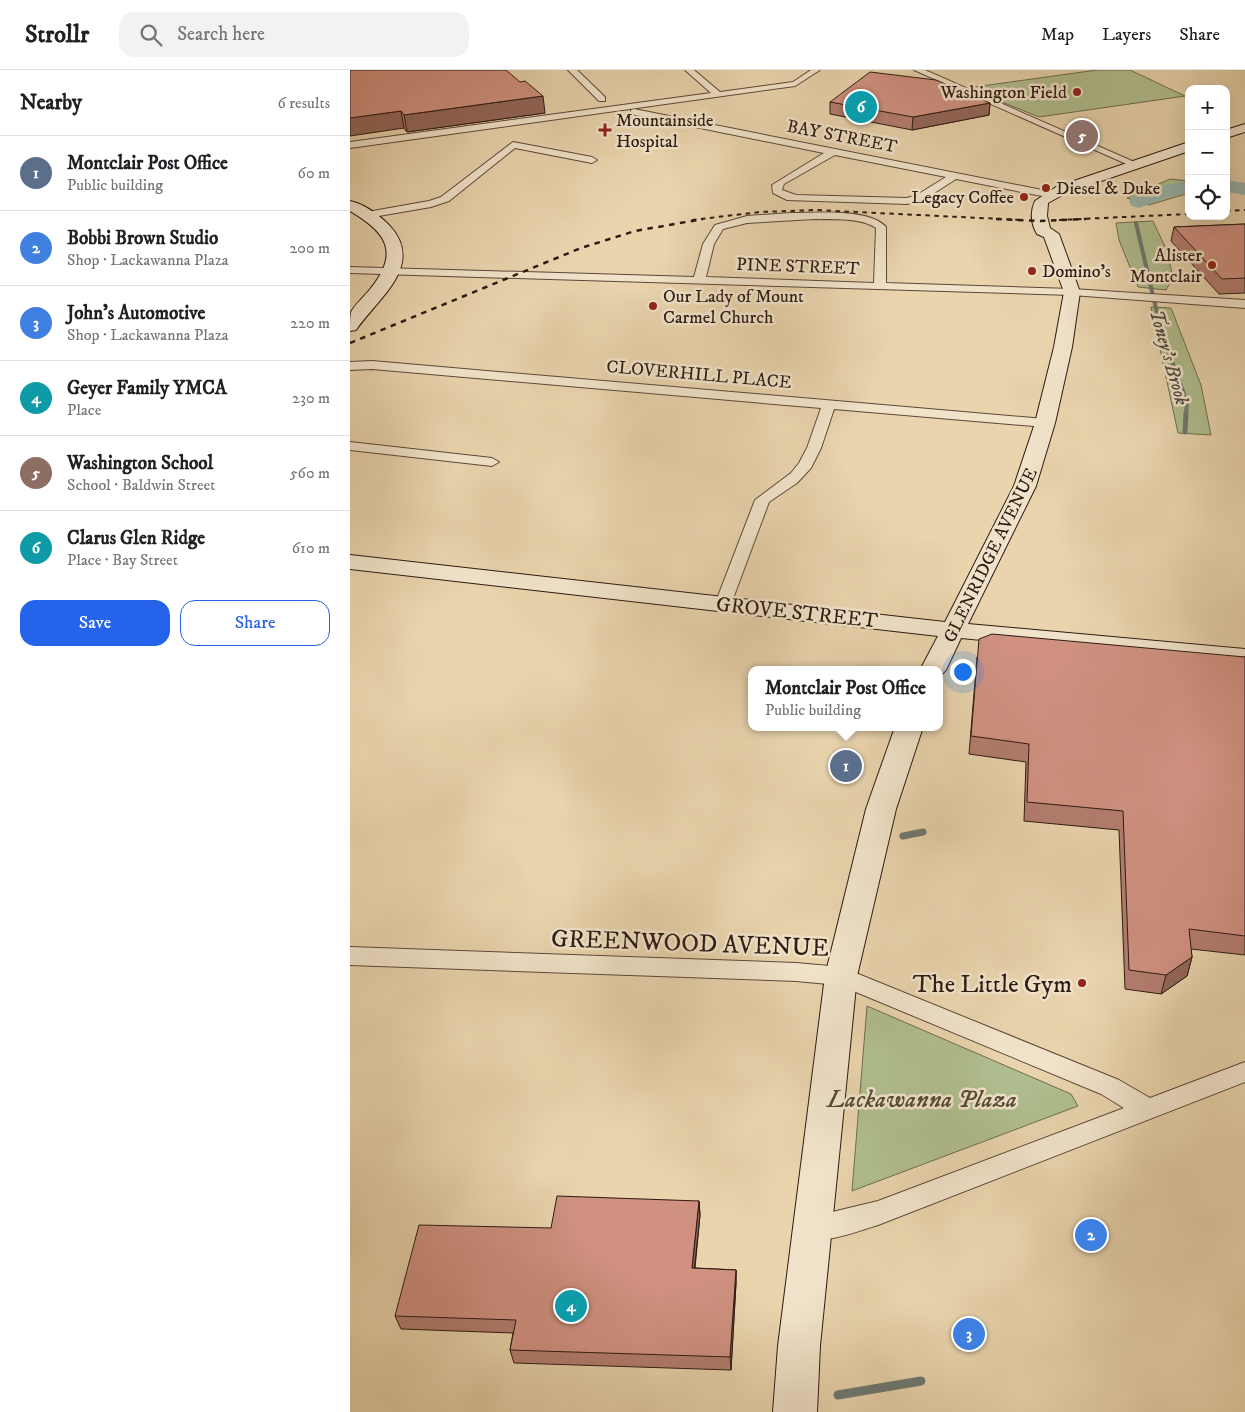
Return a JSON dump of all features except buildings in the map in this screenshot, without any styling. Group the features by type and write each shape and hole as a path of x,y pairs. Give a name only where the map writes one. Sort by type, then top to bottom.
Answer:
{"street":[{"path":"572,70 602,99"},
{"path":"688,70 719,95"},
{"path":"350,146 795,84 816,70"},
{"path":"918,70 1134,164"},
{"name":"BAY STREET","path":"626,108 637,112 747,135 1052,195"},
{"path":"501,126 513,141 513,145"},
{"path":"1230,133 1245,128"},
{"path":"367,215 431,204 445,199 513,145 592,160"},
{"path":"1052,195 1134,164 1185,147"},
{"path":"834,151 781,182 776,187 777,191 796,198 895,202 921,197 956,175"},
{"name":"GLENRIDGE AVENUE","path":"935,666 1025,486 1045,423 1062,352 1072,292 1051,234 1054,230 1050,217 1054,200 1052,195"},
{"path":"350,205 367,215 385,230 392,242 396,260 390,272 350,326"},
{"path":"699,281 713,232 720,226 734,222 848,217 869,220 881,227 880,286"},
{"name":"PINE STREET","path":"350,270 1072,292 1245,304"},
{"name":"CLOVERHILL PLACE","path":"350,366 372,365 1045,423"},
{"path":"723,604 762,500 798,474 808,463 829,404"},
{"path":"350,446 492,462"},
{"name":"GROVE STREET","path":"350,562 954,630 1245,657"},
{"path":"795,1412 812,1228 840,976 881,809 908,731"},
{"name":"GREENWOOD AVENUE","path":"350,956 796,972 840,976 1110,1087 1150,1110"},
{"path":"812,1228 835,1226 878,1213 1245,1072"}],"green space":[{"name":"Washington Field","path":"1097,70 1130,70 1185,96 1039,117 967,88"},
{"path":"1170,179 1185,181 1185,194 1149,205 1127,198"},
{"path":"1153,221 1167,251 1173,278 1166,290 1138,287 1119,240 1116,223"},
{"path":"1151,307 1171,308 1201,385 1211,435 1178,433"},
{"name":"Lackawanna Plaza","path":"867,1006 1071,1094 1078,1106 852,1191"}],"waterway":[{"name":"Toney's Brook","path":"1230,187 1245,189"},
{"name":"Toney's Brook","path":"1139,202 1162,192 1185,188"},
{"name":"Toney's Brook","path":"1136,223 1162,334 1187,402 1186,414"},
{"name":"Toney's Brook","path":"1185,432 1186,413"},
{"name":"Toney's Brook","path":"903,836 923,832"},
{"path":"838,1395 921,1381"}],"railway":[{"path":"692,220 760,212 815,210 1022,220"},
{"path":"1230,211 1245,210"},
{"path":"1059,220 1185,214"},
{"path":"350,343 581,248 635,231 703,219"},
{"path":"996,219 1040,221 1086,219"}],"place":[{"name":"Washington Field","path":"1077,92"},
{"name":"Clarus Glen Ridge","path":"861,107"},
{"name":"Mountainside Hospital","path":"605,130"},
{"name":"Washington School","path":"1082,136"},
{"name":"Diesel & Duke","path":"1046,188"},
{"name":"Legacy Coffee","path":"1024,197"},
{"name":"Alister Montclair","path":"1212,265"},
{"name":"Domino's","path":"1032,271"},
{"name":"Our Lady of Mount Carmel Church","path":"653,306"},
{"name":"Montclair Post Office","path":"846,766"},
{"name":"The Little Gym","path":"1082,983"},
{"name":"Bobbi Brown Studio","path":"1091,1235"},
{"name":"Geyer Family YMCA","path":"571,1306"},
{"name":"John's Automotive","path":"969,1334"}]}
